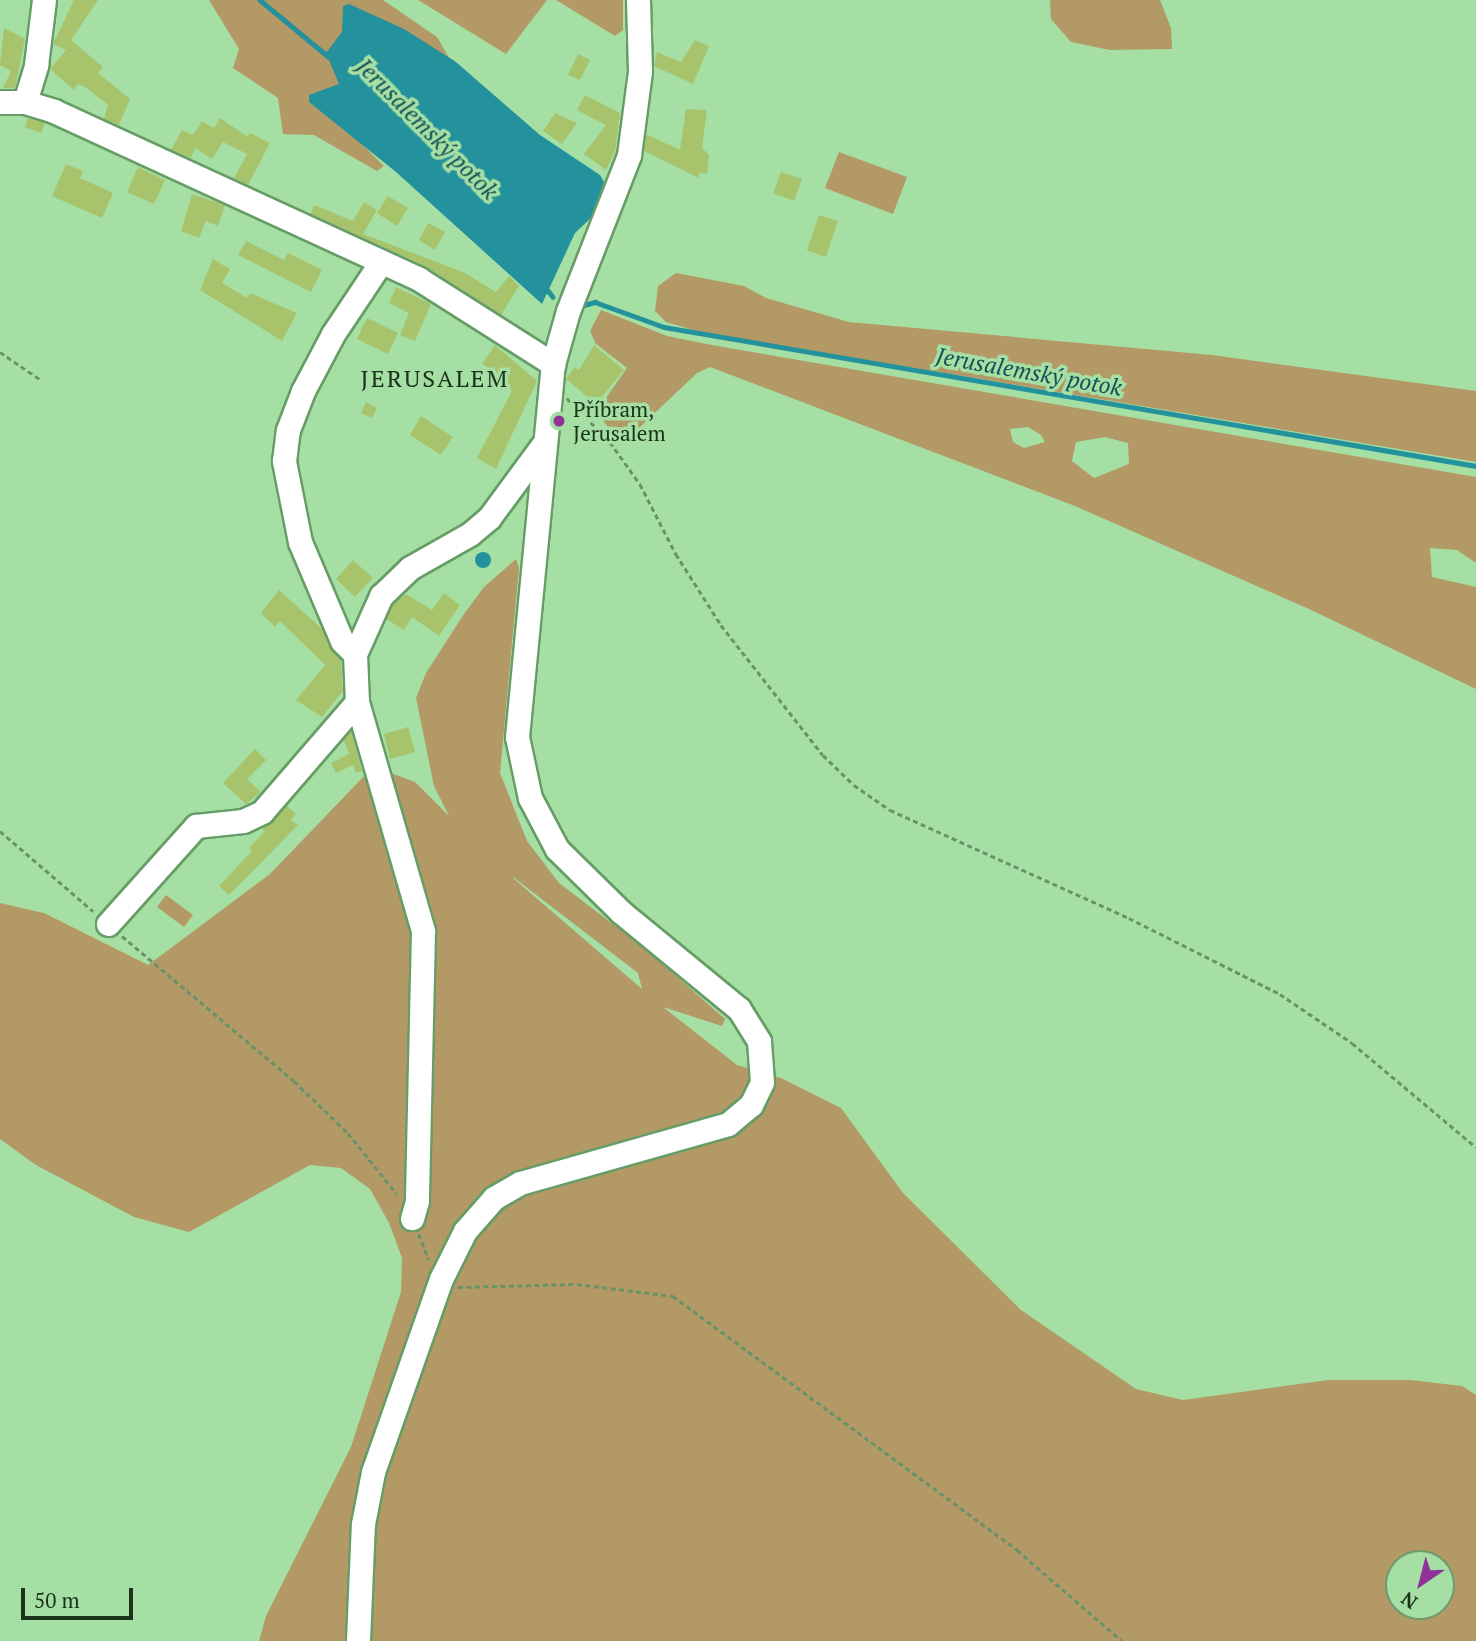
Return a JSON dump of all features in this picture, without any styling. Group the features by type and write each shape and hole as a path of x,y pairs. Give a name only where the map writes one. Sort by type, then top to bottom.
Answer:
{"street":[{"path":"25,102 36,65 44,0"},
{"path":"359,1641 363,1524 373,1472 441,1279 465,1231 494,1198 552,1171 702,1135 728,1124 758,1094 764,1069 759,1041 739,1009 576,870 550,838 530,798 517,737 549,388 564,322 629,155 640,71 638,0"},
{"path":"0,102 25,102 113,136 448,293 553,364"},
{"path":"355,654 342,641 300,542 284,461 288,430 303,391 333,334 381,262"},
{"path":"412,1218 417,1201 423,931 357,702 355,654 370,615 394,581 489,518 544,444"},
{"path":"108,924 196,826 243,821 262,813 357,702"}],"path":[{"path":"0,352 41,380"},
{"path":"549,388 578,406 610,442 640,484 676,554 721,625 823,755 854,785 890,810 1129,918 1280,993 1352,1043 1476,1147"},
{"path":"0,831 348,1133 388,1180 412,1218 441,1279 461,1288 577,1284 673,1296 1017,1550 1122,1641"}],"shaded area":[{"path":"209,0 383,0 437,37 452,63 337,120 384,166 377,171 314,135 283,134 278,98 233,68 239,49"},
{"path":"418,0 547,0 506,54"},
{"path":"556,0 623,0 623,30 615,36"},
{"path":"1050,0 1160,0 1171,28 1172,49 1110,50 1071,42 1051,19"},
{"path":"839,152 907,177 893,214 825,188"},
{"path":"676,273 744,286 766,298 849,322 1212,355 1476,391 1476,462 700,332 666,322 655,311 658,286"},
{"path":"601,310 667,336 712,345 1476,477 1476,563 1457,550 1430,548 1432,577 1476,587 1476,689 1309,609 1075,506 710,367 697,373 622,444 596,412 627,368 596,344 590,331","holes":["1028,427 1041,435 1045,442 1024,448 1013,442 1010,429","1105,437 1128,443 1129,464 1094,478 1072,461 1076,442"]},
{"path":"516,559 519,568 500,773 527,841 559,883 643,947 725,1019 722,1026 663,1007 737,1065 781,1078 841,1108 903,1193 1021,1310 1136,1389 1183,1400 1328,1380 1410,1380 1462,1386 1476,1395 1476,1641 259,1641 266,1616 351,1447 401,1292 402,1258 389,1223 370,1189 341,1168 310,1165 189,1232 134,1217 36,1165 0,1139 0,903 44,913 148,965 270,874 368,772 391,773 415,782 449,816 434,786 416,698 426,673 484,587","holes":["513,877 638,973 642,989"]},
{"path":"166,895 193,915 184,927 157,907"}],"water":[{"path":"349,4 404,29 456,62 540,135 600,175 604,182 593,216 575,233 542,304 396,172 309,102 309,95 339,84 326,53 342,32 343,6"},
{"path":"480,552 486,552 491,560 489,566 480,568 475,563 475,557"}],"building":[{"path":"74,0 98,0 71,40 103,67 98,73 130,99 119,125 104,119 108,105 85,87 78,84 74,90 50,69 66,50 53,44"},
{"path":"4,28 25,39 15,88 3,88 11,71 0,65"},
{"path":"695,40 709,46 693,84 654,66 657,52 681,62"},
{"path":"578,54 590,60 580,80 568,75"},
{"path":"585,95 620,113 615,151 606,170 584,154 606,125 577,110"},
{"path":"686,109 707,110 702,148 709,155 707,174 699,173 699,178 644,151 646,134 680,150"},
{"path":"555,113 577,123 562,144 543,131"},
{"path":"28,118 45,123 41,133 25,127"},
{"path":"220,118 248,137 250,133 270,143 248,185 234,178 247,154 223,142 212,159 195,148 191,158 171,150 182,130 193,135 202,121 214,128"},
{"path":"66,164 83,171 80,178 113,193 102,218 52,196"},
{"path":"138,167 165,180 154,204 127,192"},
{"path":"781,172 802,179 794,201 773,193"},
{"path":"192,194 225,205 218,226 206,221 199,238 181,231"},
{"path":"388,196 408,208 397,226 377,213"},
{"path":"364,202 377,210 363,234 463,272 496,292 509,276 519,286 501,315 425,266 311,214 314,205 353,221"},
{"path":"819,215 838,221 826,257 807,250"},
{"path":"428,223 445,232 435,250 419,240"},
{"path":"246,241 284,260 288,253 322,270 311,292 238,255"},
{"path":"213,259 230,269 222,283 247,298 250,293 297,313 282,341 200,290"},
{"path":"396,287 431,304 415,341 400,335 409,313 389,303"},
{"path":"367,318 398,333 388,354 357,339"},
{"path":"495,345 537,381 496,469 477,458 512,391 487,373 490,369 482,364"},
{"path":"594,345 624,370 596,404 566,379 575,367 579,370"},
{"path":"366,402 377,408 372,418 361,413"},
{"path":"421,416 453,437 441,455 410,435"},
{"path":"353,560 373,578 355,597 336,579"},
{"path":"279,590 322,629 341,660 343,691 322,717 296,700 325,665 280,621 275,627 261,613"},
{"path":"444,593 460,605 439,636 412,617 404,630 386,619 393,604 406,594 432,610"},
{"path":"408,727 415,752 390,759 384,734"},
{"path":"351,731 362,771 356,773 353,765 336,773 331,763 349,754 343,739"},
{"path":"255,749 266,760 247,779 261,792 246,804 223,783"},
{"path":"287,806 296,814 291,820 298,825 229,895 219,886 252,851 249,848 265,831 261,828"}],"waterway":[{"name":"Jerusalemský potok","path":"260,0 329,57"},
{"name":"Jerusalemský potok","path":"546,288 553,297"},
{"name":"Jerusalemský potok","path":"580,306 595,302 664,327 1476,466"}],"place":[{"name":"Příbram, Jerusalem","path":"559,421"}],"district":[{"name":"JERUSALEM","path":"435,379"}]}
